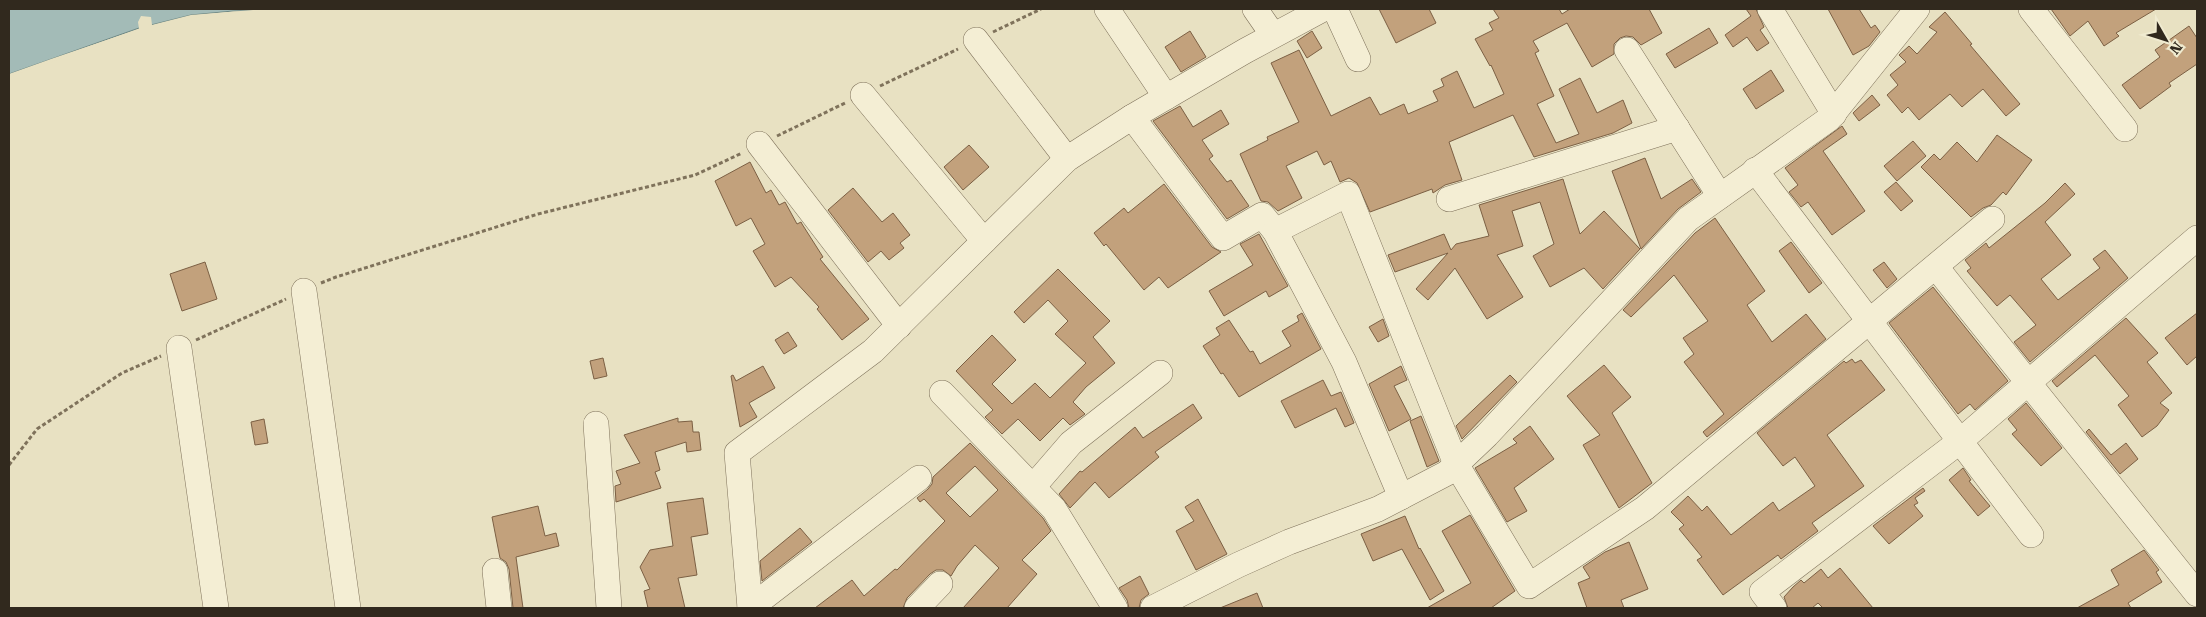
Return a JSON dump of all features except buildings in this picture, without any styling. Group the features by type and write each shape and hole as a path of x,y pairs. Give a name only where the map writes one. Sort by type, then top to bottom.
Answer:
{"street":[{"path":"1106,9 1166,97"},
{"path":"1255,9 1273,35"},
{"path":"750,608 737,453 873,351 1067,159 1166,97 1273,35 1323,9"},
{"path":"1335,9 1358,59"},
{"path":"1770,9 1834,114"},
{"path":"1153,608 1238,565 1289,542 1378,509 1447,473 1486,435 1688,219 1834,114 1917,9"},
{"path":"2030,9 2125,129"},
{"path":"976,40 1067,159"},
{"path":"1627,50 1720,196"},
{"path":"862,95 984,241"},
{"path":"1132,117 1222,238 1262,215 1275,231 1344,362 1401,497"},
{"path":"1448,199 1677,128"},
{"path":"759,144 898,326"},
{"path":"1755,170 2031,535"},
{"path":"1275,231 1348,194 1456,464 1529,586 1645,508 1936,267 1992,218"},
{"path":"1774,608 1762,592 1959,442 2197,238"},
{"path":"1936,267 2197,594"},
{"path":"304,290 348,608"},
{"path":"179,348 216,608"},
{"path":"1033,487 1070,443 1160,373"},
{"path":"942,393 1054,509 1115,608"},
{"path":"596,424 609,608"},
{"path":"750,608 919,478"},
{"path":"495,571 499,608"},
{"path":"917,608 940,584"}],"path":[{"path":"9,465 37,429 122,373 304,290 336,277 538,214 695,175 1041,9"}],"water":[{"path":"9,9 328,9 233,11 191,15 139,28 9,74"}],"pier":[{"path":"267,9 331,9 329,11 313,13 233,13 192,18 140,31 9,77 9,74 139,29 138,22 141,16 151,17 152,25 191,15"}]}
